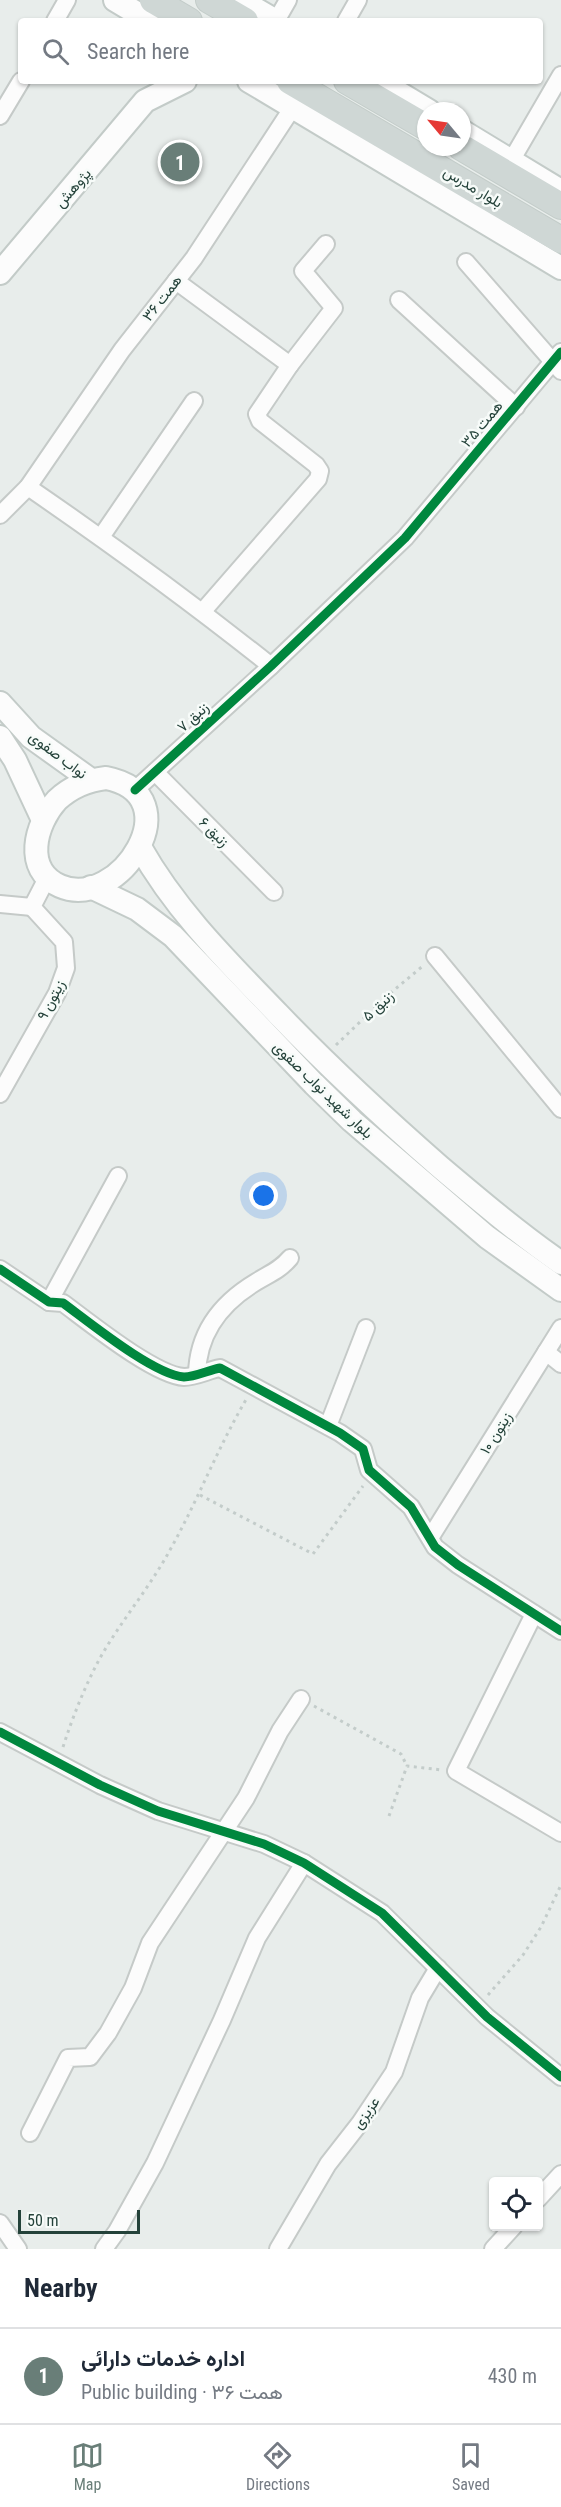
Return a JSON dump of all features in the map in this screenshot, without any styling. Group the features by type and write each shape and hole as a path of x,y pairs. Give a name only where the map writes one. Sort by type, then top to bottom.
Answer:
{"main road":[{"path":"209,0 240,18"},
{"path":"240,0 271,18"},
{"path":"138,10 175,18"},
{"name":"پژوهش","path":"0,273 146,91 173,84"},
{"path":"254,84 451,187 561,268"},
{"name":"بلوار مدرس","path":"295,84 451,187 561,240"},
{"path":"353,84 417,122"},
{"path":"384,84 417,104"},
{"path":"471,136 511,160 560,199"},
{"name":"بلوار مدرس","path":"471,152 560,199"},
{"name":"نواب صفوی","path":"0,703 31,737 92,780"},
{"name":"نواب صفوی","path":"0,737 15,760 43,820"},
{"path":"106,778 122,781 135,790 144,803 147,819 140,847 120,871 104,882 76,890 60,886 47,878 38,864 35,849 43,820 63,796 78,785 106,778"},
{"name":"بلوار شهید نواب صفوی","path":"140,847 159,882 190,920 322,1059 368,1103 502,1220 561,1263"},
{"name":"بلوار شهید نواب صفوی","path":"91,887 137,909 173,936 352,1121 487,1237 561,1290"}],"street":[{"path":"57,18 67,0"},
{"path":"278,18 288,0"},
{"path":"348,18 358,0"},
{"path":"511,160 561,75"},
{"path":"0,116 19,84"},
{"name":"همت ۳۶","path":"0,516 28,488 122,350 194,258 293,106"},
{"path":"203,611 318,479 320,471 315,465 260,421 257,414 290,365 334,308 303,271 326,243"},
{"path":"466,262 558,362"},
{"path":"176,281 290,365"},
{"path":"399,300 516,407"},
{"name":"همت ۳۵","path":"271,666 389,554 558,362"},
{"path":"101,537 194,400"},
{"path":"28,488 101,537 203,611 271,666"},
{"name":"زنبق ۷","path":"135,790 271,666"},
{"name":"زنبق ۶","path":"155,772 274,892"},
{"path":"0,904 32,907 47,878"},
{"name":"زیتون ۹","path":"0,1094 57,993 66,968 64,942 32,907"},
{"path":"435,956 561,1109"},
{"path":"49,1302 118,1176"},
{"path":"197,1374 198,1353 220,1309 256,1282 280,1269 290,1258"},
{"path":"0,1269 49,1302 63,1303 133,1352 171,1375 187,1377 220,1368 328,1426 363,1449 369,1470 411,1506 435,1547 458,1565 561,1631"},
{"path":"328,1426 366,1328"},
{"name":"زیتون ۱۰","path":"430,1538 561,1328"},
{"path":"546,1352 561,1364"},
{"path":"534,1614 456,1771 561,1833"},
{"path":"30,2133 68,2058 90,2058 108,2033 133,1988 150,1942 222,1830 246,1798 280,1731 301,1699"},
{"path":"0,1732 100,1785 158,1811 264,1844 304,1863 382,1913 477,2007 561,2077"},
{"path":"104,2249 117,2231 155,2163 222,2020 257,1938 304,1863"},
{"name":"عزیزی","path":"278,2249 327,2164 360,2123 394,2072 420,1998 438,1968"},
{"path":"543,2194 561,2174"},
{"path":"0,2223 18,2249"},
{"path":"493,2249 509,2231"}],"path":[{"path":"58,1762 75,1710 101,1658 169,1552 200,1495 226,1433 254,1386"},
{"path":"200,1495 313,1554 373,1473"},
{"path":"301,1699 400,1754 407,1766"},
{"path":"407,1766 456,1771"},
{"path":"388,1816 407,1766"},
{"path":"477,2007 523,1955 541,1927 561,1885"}],"cycle path":[{"path":"135,790 271,666 405,538 561,352"},
{"path":"0,1269 49,1302 63,1303 139,1358 156,1367 184,1377 220,1368 340,1433 363,1449 369,1470 411,1507 435,1547 458,1565 561,1631"},
{"path":"0,1732 100,1785 158,1811 264,1844 304,1863 382,1913 487,2017 561,2077"}],"place":[{"name":"اداره خدمات دارائی","path":"180,162"}]}
